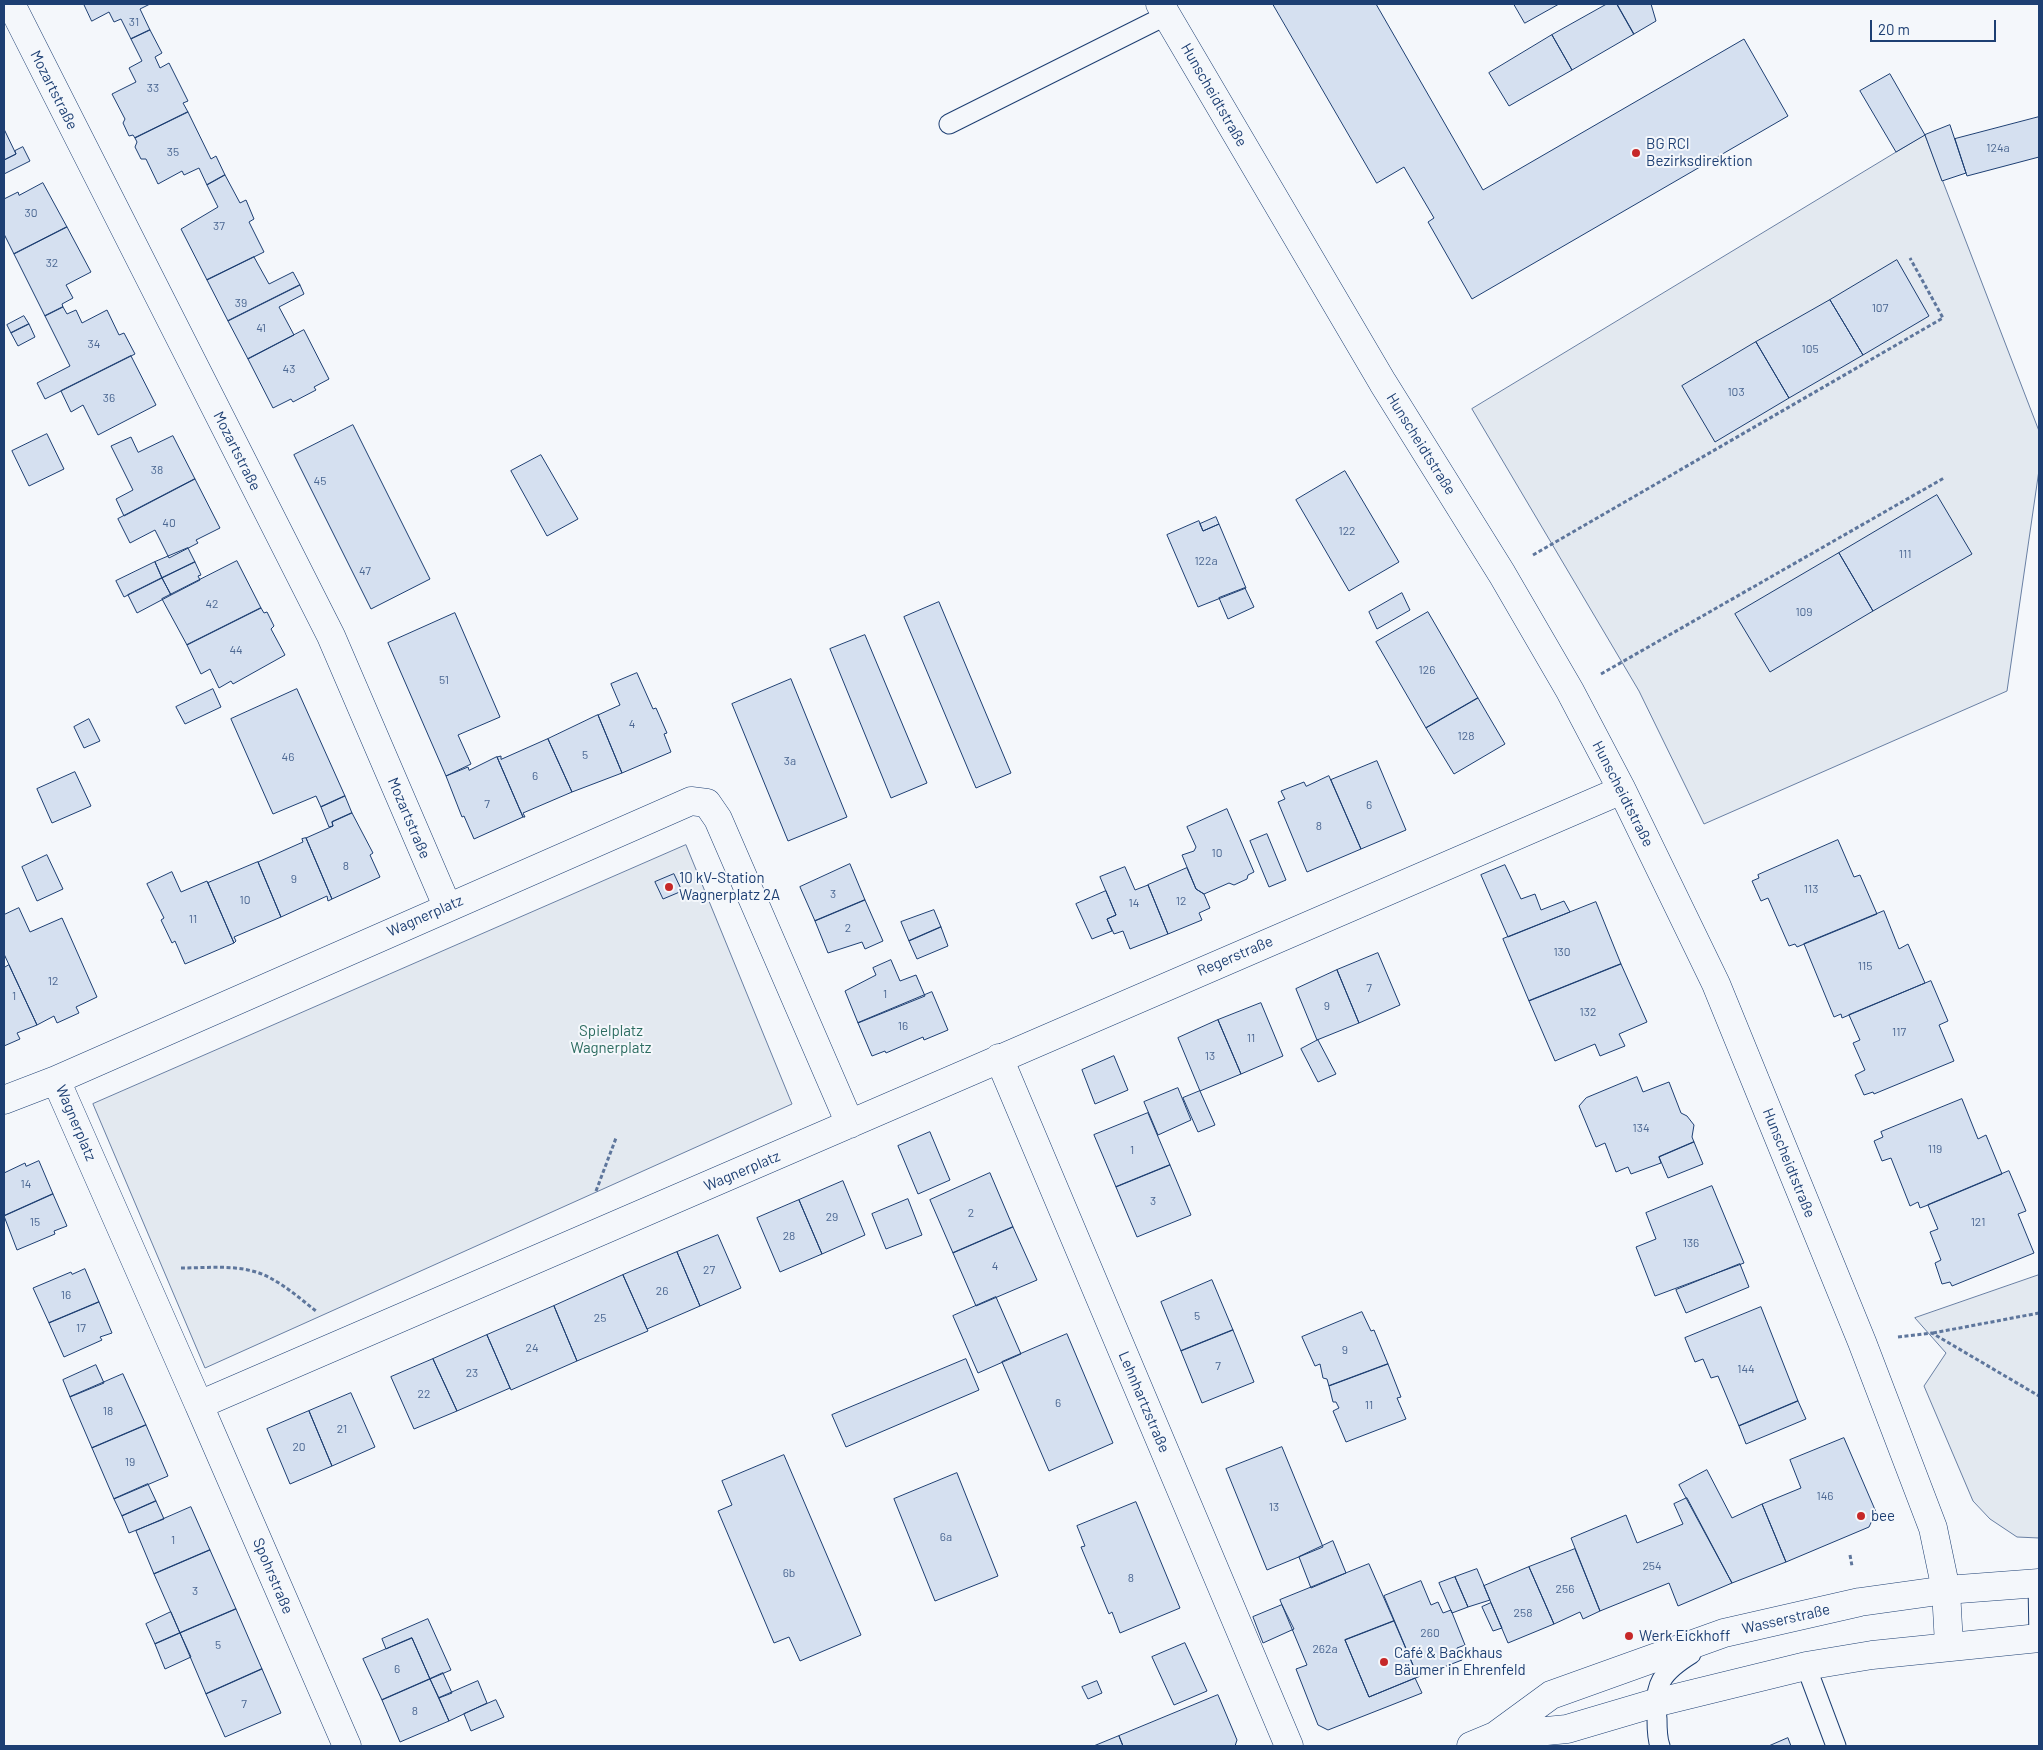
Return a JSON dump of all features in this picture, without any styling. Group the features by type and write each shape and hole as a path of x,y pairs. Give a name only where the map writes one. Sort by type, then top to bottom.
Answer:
{"street":[{"name":"Mozartstraße","path":"11,4 331,636 447,906"},
{"name":"Hunscheidtstraße","path":"1163,9 1383,383 1502,574 1570,691 1622,790 1716,984 1862,1342 1933,1528 1946,1590 1949,1645"},
{"name":"Regerstraße","path":"850,1124 1622,790"},
{"name":"Wagnerplatz","path":"691,801 706,803 718,819 850,1124 199,1405 56,1080 447,906 691,801"},
{"name":"Lehnhartzstraße","path":"999,1058 1289,1746"},
{"path":"4,1100 56,1080"},
{"name":"Spohrstraße","path":"199,1405 347,1746"},
{"name":"Wasserstraße","path":"1483,1741 1551,1695 1724,1634 1860,1602 1946,1590 2039,1583"},
{"name":"Wasserstraße","path":"1483,1741 1567,1729 1655,1703 1806,1666 1949,1645 2039,1638"}],"lane":[{"path":"949,124 1163,9"},
{"path":"2039,1583 2039,1638"},
{"path":"1660,1746 1655,1703 1659,1681 1672,1665 1724,1634"},
{"path":"1806,1666 1836,1746"}],"path":[{"path":"1502,574 1943,318 1910,258"},
{"path":"1570,691 1944,478"},
{"path":"596,1191 616,1138"},
{"path":"181,1268 229,1267 249,1270 272,1278 316,1311"},
{"path":"1896,1337 1932,1333 2039,1313"},
{"path":"1932,1333 2039,1396"}],"green space":[{"path":"1925,135 2039,431 2039,470 2007,691 1704,824 1639,691 1472,409"},
{"name":"Spielplatz Wagnerplatz","path":"686,845 792,1104 205,1368 93,1104"},
{"path":"2039,1275 2039,1538 2017,1537 1990,1519 1973,1501 1924,1386 1946,1353 1915,1318"}],"building":[{"path":"84,4 150,4 140,9 150,30 131,39 121,19 114,22 109,12 92,21"},
{"name":"BG RCI Bezirksdirektion","path":"1273,4 1376,4 1483,190 1744,39 1788,116 1472,299 1428,222 1434,218 1404,167 1377,183"},
{"path":"1514,4 1559,4 1525,23"},
{"path":"1607,4 1617,4 1634,34 1572,70 1552,35"},
{"path":"1617,4 1651,4 1656,21 1634,34"},
{"path":"150,30 162,53 155,57 160,68 169,63 188,101 183,103 188,112 135,138 133,135 129,136 123,123 125,119 112,94 136,82 129,68 142,61 131,39"},
{"path":"1552,35 1572,70 1509,106 1489,73"},
{"path":"1890,74 1925,135 1896,152 1860,91"},
{"path":"188,112 211,159 216,156 225,175 207,185 199,168 184,175 182,171 158,184 146,159 141,159 135,147 137,142 135,138"},
{"path":"2039,117 2039,157 1967,176 1955,139"},
{"path":"1950,125 1966,173 1942,181 1925,135"},
{"path":"4,129 16,154 4,160"},
{"path":"23,147 30,161 4,174 4,160 16,154 15,151"},
{"path":"225,175 240,203 246,200 254,219 249,222 264,252 207,280 181,229 218,207 207,185"},
{"path":"43,183 67,227 14,254 4,234 4,199 18,192 19,195"},
{"path":"67,227 91,272 66,285 73,298 62,304 63,307 45,316 14,254"},
{"path":"254,257 269,284 293,272 300,285 228,321 207,280"},
{"path":"1897,260 1929,316 1863,355 1830,300"},
{"path":"300,285 304,294 279,307 294,335 248,359 228,321"},
{"path":"1830,300 1863,355 1789,398 1756,342"},
{"path":"63,307 67,314 76,310 82,323 107,310 119,335 124,333 135,354 45,399 37,383 70,366 45,316"},
{"path":"24,316 29,324 11,333 7,325"},
{"path":"29,324 35,337 18,346 11,333"},
{"path":"304,330 329,379 314,387 316,390 293,402 291,399 273,408 248,359"},
{"path":"1756,342 1789,398 1715,442 1682,386"},
{"path":"131,356 156,405 98,435 83,405 71,412 61,391"},
{"path":"353,425 430,579 371,609 294,455"},
{"path":"47,434 64,469 29,486 12,451"},
{"path":"173,436 195,479 124,516 116,499 133,490 111,446 131,437 138,452"},
{"path":"541,455 578,519 547,536 511,471"},
{"path":"1345,471 1399,562 1349,591 1296,500"},
{"path":"195,479 220,528 196,540 198,543 169,558 155,530 130,543 118,519"},
{"path":"1937,495 1972,554 1873,611 1839,553"},
{"path":"1216,517 1219,524 1203,531 1200,524"},
{"path":"1199,521 1203,531 1219,524 1246,588 1198,607 1167,535"},
{"path":"188,548 195,562 162,578 155,562"},
{"path":"1839,553 1873,611 1770,672 1735,614"},
{"path":"237,561 261,608 187,645 162,599"},
{"path":"155,562 162,578 124,597 116,581"},
{"path":"195,562 201,575 198,576 200,580 171,595 162,578"},
{"path":"162,578 171,595 137,613 128,595"},
{"path":"1245,588 1254,607 1228,619 1219,598"},
{"path":"1402,593 1410,610 1377,629 1369,612"},
{"path":"939,602 1011,773 976,788 904,617"},
{"path":"261,608 264,613 267,612 274,626 271,629 285,655 233,684 231,681 219,688 210,669 201,674 187,645"},
{"path":"1428,612 1478,698 1426,728 1376,642"},
{"path":"455,613 500,717 458,735 471,764 446,776 388,643"},
{"path":"865,635 927,783 891,798 830,649"},
{"path":"637,673 653,709 656,708 667,733 664,734 671,752 622,773 598,715 620,705 611,684"},
{"path":"791,679 847,817 788,841 732,704"},
{"path":"213,689 221,707 185,724 176,707"},
{"path":"297,689 345,796 321,807 316,796 273,814 231,719"},
{"path":"1478,698 1505,744 1454,774 1426,728"},
{"path":"598,715 622,773 572,792 548,739"},
{"path":"89,719 100,741 84,748 74,727"},
{"path":"548,739 572,792 523,813 525,817 523,817 497,757 501,756 501,759"},
{"path":"497,757 523,817 474,839 464,816 462,817 446,776 468,767 469,770"},
{"path":"1377,761 1406,830 1361,849 1331,780"},
{"path":"75,772 91,806 52,823 37,789"},
{"path":"1329,776 1361,849 1307,872 1278,802 1285,799 1281,791 1304,782 1306,786"},
{"path":"345,796 352,813 332,822 333,826 329,827 321,807"},
{"path":"1227,809 1254,872 1248,875 1247,879 1234,885 1229,883 1204,894 1196,889 1182,855 1194,851 1196,847 1187,827"},
{"path":"352,813 373,853 370,855 380,877 332,899 306,838 333,826 332,822"},
{"path":"1267,834 1286,880 1269,887 1250,841"},
{"path":"306,838 332,899 328,901 327,896 281,917 258,862 303,842 302,839"},
{"path":"1838,840 1854,877 1860,875 1877,914 1797,947 1795,944 1789,946 1768,898 1761,901 1752,881 1759,878 1758,875"},
{"path":"47,855 63,889 37,901 22,867"},
{"path":"258,862 281,917 234,937 236,941 234,943 208,883"},
{"path":"850,864 865,900 815,921 800,887"},
{"path":"1505,865 1521,899 1535,894 1541,910 1564,901 1570,912 1508,937 1481,875"},
{"path":"1125,867 1135,890 1148,885 1168,934 1130,949 1123,931 1114,934 1107,919 1116,915 1100,877"},
{"path":"1187,868 1196,889 1204,894 1210,908 1199,913 1202,920 1168,934 1148,885"},
{"path":"172,872 181,892 207,881 234,943 185,964 175,941 172,943 161,920 164,918 147,884"},
{"name":"10 kV-Station Wagnerplatz 2A","path":"674,874 682,891 663,899 655,882"},
{"path":"1106,891 1116,915 1107,919 1112,931 1092,939 1076,904"},
{"path":"865,900 883,941 865,949 862,942 828,953 815,921"},
{"path":"1596,902 1621,964 1529,1001 1503,939"},
{"path":"19,908 30,932 62,918 97,997 76,1007 79,1013 57,1023 54,1016 37,1025 4,954 4,915"},
{"path":"934,910 941,927 909,941 901,922"},
{"path":"1884,911 1899,949 1908,944 1925,983 1842,1018 1841,1014 1834,1017 1804,944"},
{"path":"941,927 948,946 917,959 909,941"},
{"path":"1378,953 1400,1005 1359,1023 1337,970"},
{"path":"891,960 900,981 916,975 925,996 858,1023 845,991 876,975 873,968"},
{"path":"1621,964 1647,1022 1619,1034 1625,1046 1600,1056 1595,1044 1555,1061 1529,1001"},
{"path":"9,965 37,1025 17,1033 20,1039 4,1046 4,968"},
{"path":"1337,970 1359,1023 1317,1040 1296,989"},
{"path":"1931,981 1948,1021 1939,1025 1954,1061 1874,1094 1873,1092 1864,1095 1855,1075 1865,1070 1853,1043 1860,1040 1849,1015"},
{"path":"932,992 948,1030 924,1040 923,1037 886,1053 885,1051 872,1056 858,1023"},
{"path":"1261,1003 1283,1056 1241,1074 1218,1020"},
{"path":"1218,1020 1241,1074 1200,1091 1178,1038"},
{"path":"1318,1040 1336,1074 1318,1082 1301,1049"},
{"path":"1114,1056 1128,1090 1095,1104 1082,1070"},
{"path":"1637,1077 1643,1092 1669,1082 1681,1113 1687,1116 1694,1125 1692,1137 1694,1142 1659,1157 1661,1163 1631,1174 1628,1167 1616,1172 1605,1143 1596,1147 1579,1106 1586,1098"},
{"path":"1178,1088 1191,1120 1158,1135 1144,1102"},
{"path":"1200,1091 1215,1125 1198,1132 1183,1098"},
{"path":"1962,1099 1978,1139 1986,1135 2002,1174 1920,1208 1918,1202 1910,1206 1891,1158 1882,1161 1874,1141 1883,1137 1881,1132"},
{"path":"1148,1113 1170,1165 1116,1187 1094,1135"},
{"path":"930,1132 950,1180 918,1194 898,1146"},
{"path":"1694,1142 1703,1164 1668,1178 1659,1157"},
{"path":"39,1161 53,1194 4,1216 4,1173 25,1163 26,1166"},
{"path":"1170,1165 1191,1215 1137,1237 1116,1187"},
{"path":"2009,1171 2026,1211 2018,1214 2034,1253 1952,1286 1950,1282 1942,1284 1935,1263 1941,1260 1930,1232 1938,1229 1928,1205"},
{"path":"990,1173 1013,1227 953,1253 930,1200"},
{"path":"843,1181 865,1235 822,1254 799,1200"},
{"path":"1712,1186 1744,1263 1655,1296 1636,1247 1656,1239 1646,1213"},
{"path":"53,1194 67,1226 54,1231 55,1234 17,1250 4,1216"},
{"path":"908,1199 922,1235 886,1249 872,1214"},
{"path":"799,1200 822,1254 780,1272 757,1218"},
{"path":"1013,1227 1037,1280 976,1306 953,1253"},
{"path":"718,1235 741,1288 700,1306 677,1252"},
{"path":"677,1252 700,1306 647,1329 623,1275"},
{"path":"1740,1264 1749,1287 1686,1313 1676,1290"},
{"path":"85,1269 99,1302 49,1323 33,1288 71,1272 72,1274"},
{"path":"623,1275 648,1331 577,1361 554,1306"},
{"path":"1212,1280 1233,1330 1181,1351 1161,1302"},
{"path":"996,1297 1021,1354 978,1373 953,1316"},
{"path":"99,1302 112,1333 100,1337 102,1340 64,1357 49,1323"},
{"path":"554,1306 577,1361 511,1390 487,1335"},
{"path":"1761,1307 1798,1401 1739,1426 1718,1376 1711,1378 1703,1359 1695,1362 1685,1338"},
{"path":"1362,1312 1371,1331 1374,1330 1388,1364 1329,1386 1327,1379 1323,1378 1320,1364 1315,1366 1302,1337"},
{"path":"1233,1330 1254,1382 1202,1403 1181,1351"},
{"path":"1067,1334 1113,1443 1049,1471 1002,1362"},
{"path":"487,1335 510,1388 457,1411 433,1359"},
{"path":"433,1359 457,1411 414,1429 391,1377"},
{"path":"966,1359 979,1390 846,1447 832,1415"},
{"path":"1388,1364 1401,1397 1397,1398 1406,1419 1346,1442 1333,1411 1339,1408 1336,1402 1333,1402 1329,1386"},
{"path":"96,1365 104,1383 70,1397 63,1380"},
{"path":"123,1374 146,1425 92,1448 70,1397"},
{"path":"351,1393 375,1447 332,1466 309,1411"},
{"path":"1798,1401 1806,1419 1746,1444 1739,1426"},
{"path":"309,1411 332,1466 290,1484 267,1429"},
{"path":"146,1425 168,1476 114,1499 92,1448"},
{"path":"1844,1438 1876,1512 1869,1527 1786,1562 1762,1504 1801,1488 1790,1460"},
{"path":"1282,1447 1323,1547 1267,1570 1226,1469"},
{"path":"784,1455 861,1635 800,1661 789,1637 774,1643 718,1511 732,1505 722,1481"},
{"path":"1707,1470 1732,1518 1762,1504 1786,1562 1732,1583 1679,1485"},
{"path":"957,1473 998,1576 935,1601 894,1499"},
{"path":"148,1484 156,1501 122,1516 114,1499"},
{"path":"1687,1498 1732,1583 1678,1606 1669,1583 1600,1611 1571,1538 1626,1515 1637,1543 1683,1524 1674,1504"},
{"path":"156,1501 164,1519 129,1533 122,1516"},
{"path":"1136,1502 1180,1608 1120,1633 1112,1612 1109,1614 1081,1547 1085,1546 1077,1526"},
{"path":"191,1507 210,1550 154,1574 136,1531"},
{"path":"1333,1541 1346,1573 1311,1588 1299,1557"},
{"path":"1575,1549 1600,1611 1583,1619 1580,1612 1554,1624 1529,1567"},
{"path":"210,1550 236,1609 180,1633 154,1574"},
{"path":"1369,1564 1394,1621 1345,1640 1369,1697 1415,1678 1422,1693 1328,1730 1318,1725 1296,1669 1307,1665 1280,1600"},
{"path":"1529,1567 1554,1624 1508,1643 1484,1586"},
{"path":"1477,1569 1490,1600 1468,1607 1455,1577"},
{"path":"1455,1577 1468,1607 1452,1613 1439,1583"},
{"path":"1421,1581 1431,1605 1438,1602 1443,1613 1451,1610 1465,1645 1457,1648 1462,1660 1418,1677 1384,1596"},
{"path":"1491,1603 1502,1628 1493,1631 1482,1607"},
{"path":"1282,1605 1294,1629 1263,1643 1253,1617"},
{"path":"236,1609 262,1669 206,1694 180,1633"},
{"path":"171,1612 180,1633 155,1644 146,1624"},
{"path":"428,1619 451,1670 430,1679 412,1638 386,1649 382,1639"},
{"path":"1394,1621 1418,1677 1369,1697 1345,1640"},
{"path":"180,1633 191,1657 165,1669 155,1644"},
{"path":"412,1638 430,1679 382,1700 363,1659"},
{"path":"1185,1643 1207,1691 1174,1705 1152,1657"},
{"path":"262,1669 281,1713 225,1737 206,1694"},
{"path":"443,1673 452,1693 439,1698 430,1679"},
{"path":"430,1679 449,1721 400,1742 382,1700"},
{"path":"478,1681 487,1703 449,1721 439,1698"},
{"path":"1097,1681 1102,1693 1088,1699 1082,1687"},
{"path":"1218,1695 1237,1740 1235,1746 1123,1746 1119,1736"},
{"path":"496,1700 504,1717 471,1731 464,1714"},
{"path":"1119,1736 1123,1746 1094,1746"},
{"path":"1788,1738 1791,1746 1769,1746"}],"place":[{"name":"BG RCI Bezirksdirektion","path":"1636,153"},
{"name":"10 kV-Station Wagnerplatz 2A","path":"669,887"},
{"name":"bee","path":"1861,1516"},
{"name":"Werk Eickhoff","path":"1629,1636"},
{"name":"Café & Backhaus Bäumer in Ehrenfeld","path":"1384,1662"}]}
